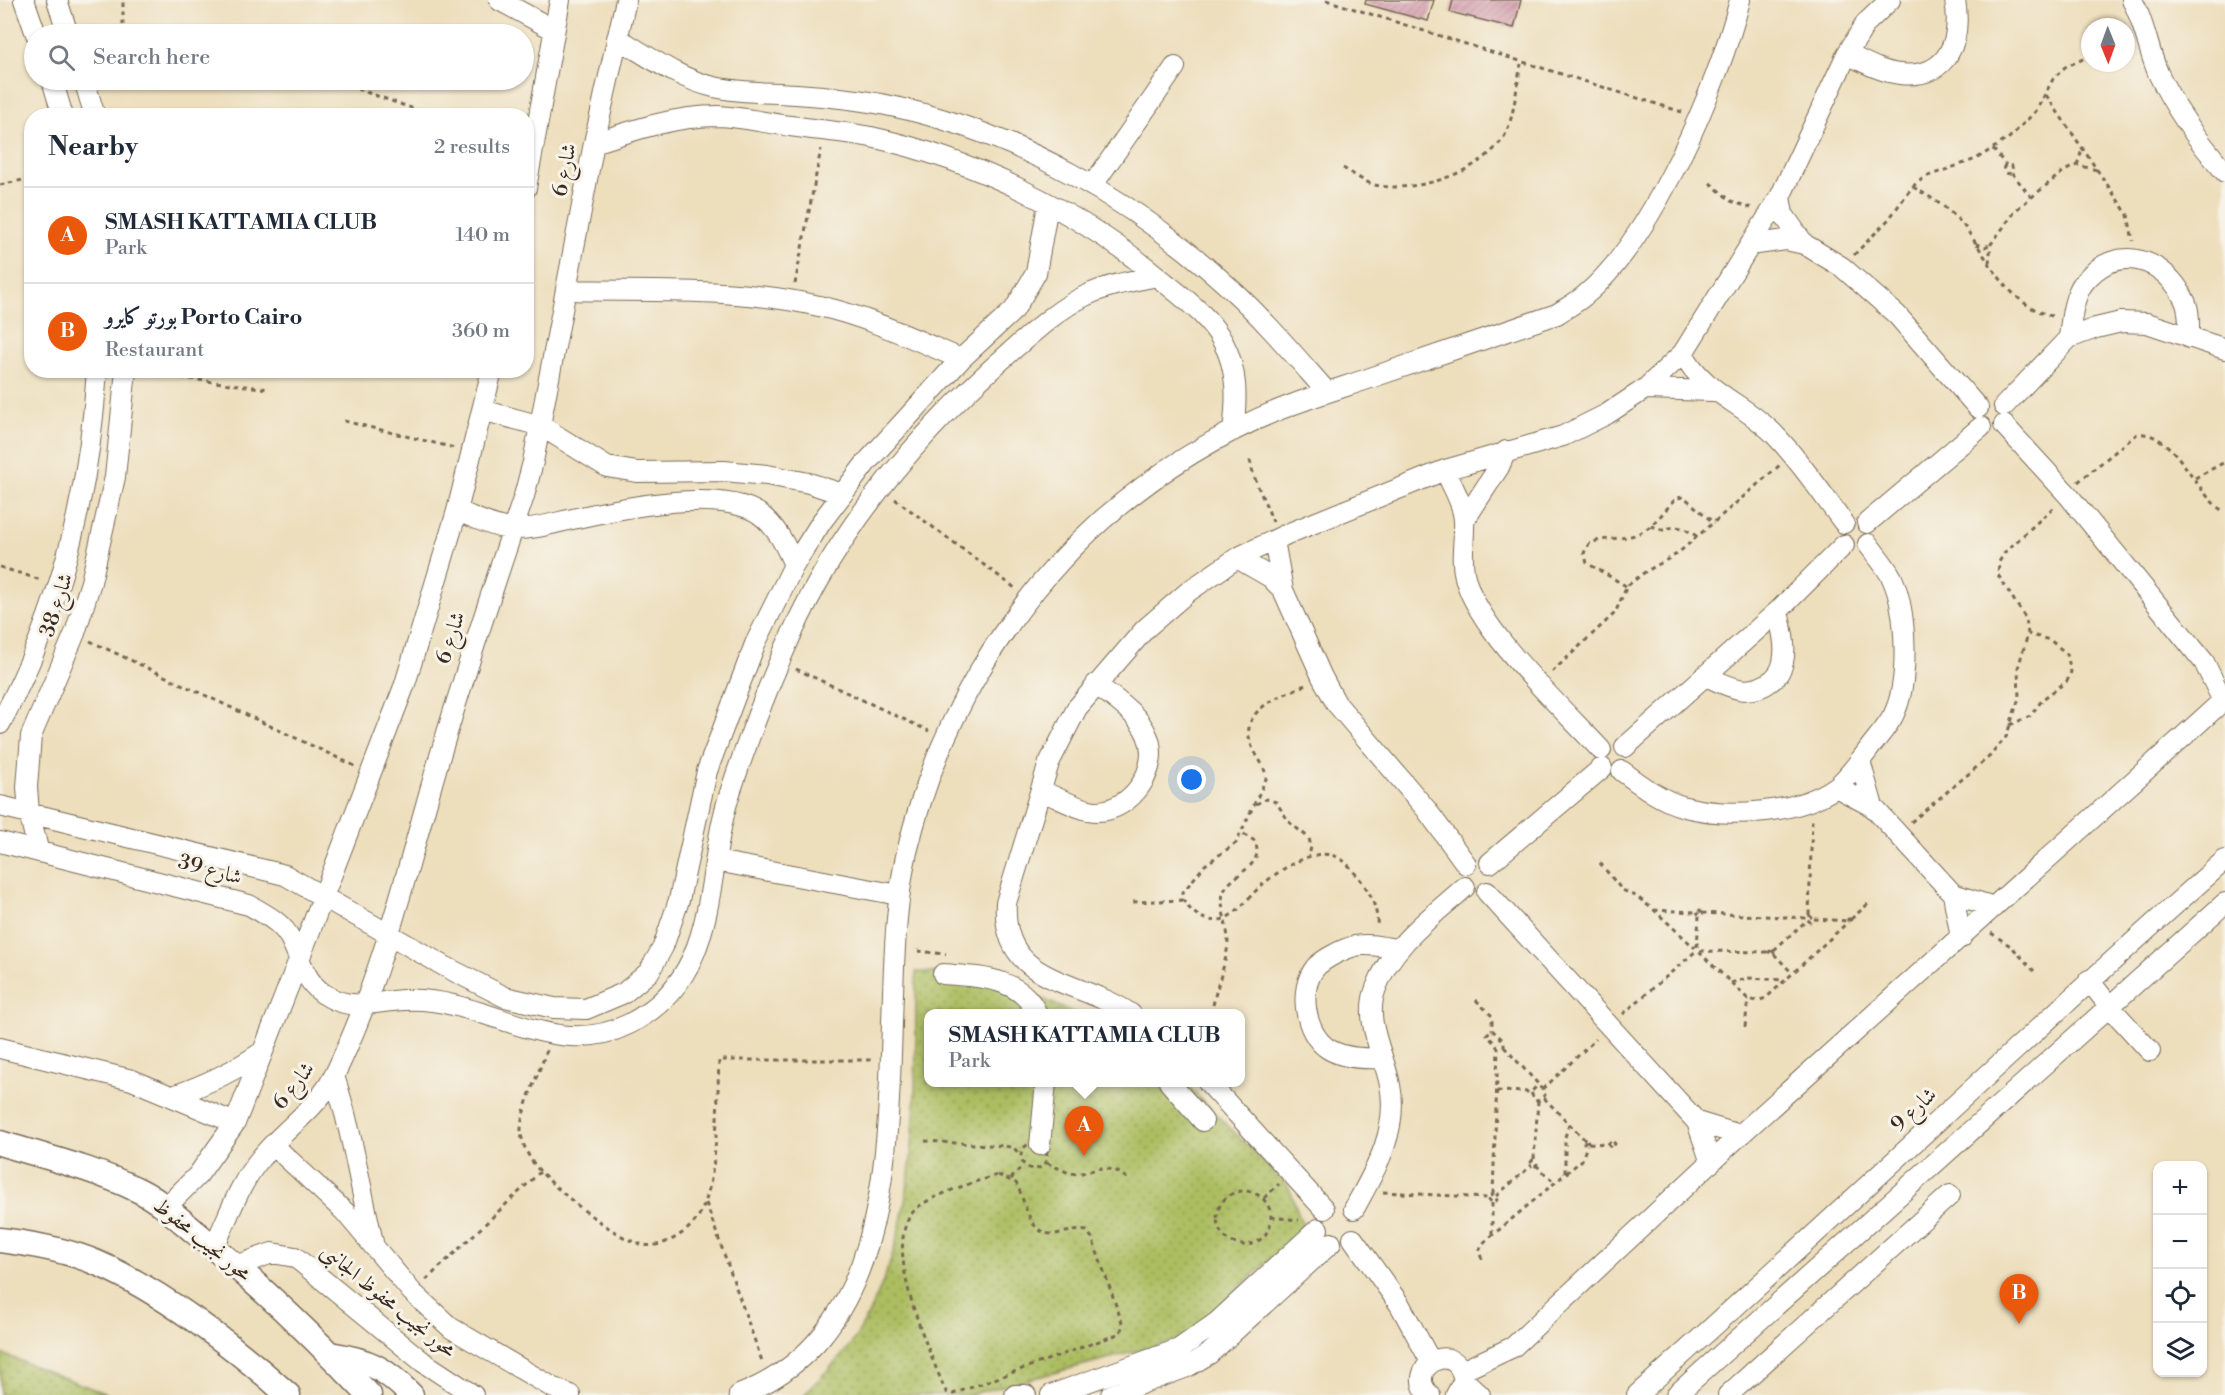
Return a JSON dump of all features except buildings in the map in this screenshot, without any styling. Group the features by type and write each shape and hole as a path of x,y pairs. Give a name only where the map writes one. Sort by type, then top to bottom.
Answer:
{"main road":[{"name":"محور نجيب محفوظ","path":"0,1143 88,1170 140,1190 236,1266 330,1354 369,1395"},
{"path":"5,1243 98,1263 136,1284 210,1332 288,1395"},
{"path":"330,1354 359,1359 380,1367 411,1395"}],"street":[{"path":"24,0 32,24"},
{"path":"57,0 65,24"},
{"path":"499,0 554,30"},
{"name":"شارع 6","path":"534,143 560,0"},
{"name":"شارع 6","path":"214,1247 251,1171 273,1145 306,1113 334,1076 364,1005 389,933 456,701 524,496 541,426 594,143 626,0"},
{"path":"739,1395 789,1367 819,1338 843,1305 861,1267 879,1195 889,1121 894,938 899,895 916,815 945,739 974,680 996,643 1061,561 1102,520 1147,484 1195,452 1233,431 1327,392 1557,314 1584,296 1620,257 1651,211 1699,117 1729,37 1740,0"},
{"path":"1121,1009 1026,963 1011,946 1005,925 1006,903 1049,763 1077,708 1145,629 1189,591 1237,558 1276,539 1444,470 1563,436 1607,414 1645,388 1683,353 1780,197 1847,54 1866,23 1890,0"},
{"path":"1847,54 1877,68 1899,74 1917,73 1935,68 1950,54 1956,36 1958,18 1955,0"},
{"path":"2132,0 2164,83 2195,137 2225,172"},
{"path":"617,38 673,70 713,87 738,92 833,97 885,105 959,122 1033,153 1092,186 1170,238 1232,290 1327,392"},
{"path":"1092,186 1175,67"},
{"path":"55,90 61,108"},
{"path":"87,90 93,108"},
{"path":"594,143 679,119 719,116 871,137 945,159 1017,188 1084,225 1157,276 1207,318 1223,343 1233,371 1237,401 1233,431"},
{"path":"1780,197 1783,214 1804,244"},
{"name":"شارع 39","path":"0,806 285,875 446,967 505,997 554,1008 586,1009 624,993 650,972 663,947 679,900 707,771 755,644 794,565 866,463 961,359 1014,310 1036,273 1048,205"},
{"path":"1750,245 1786,240 1804,244 1842,267 1898,315 1980,418 1993,431 2070,330 2084,282 2114,261 2133,259 2152,263 2174,280 2187,304 2190,338"},
{"name":"شارع 39","path":"0,842 38,849 249,905 273,918 291,939 298,962 311,983 326,996 346,1005 432,1000 552,1035 590,1038 629,1024 660,1003 681,981 702,936 729,793 781,662 818,583 881,489 948,409 1042,325 1081,298 1113,284 1157,276"},
{"path":"567,290 715,292 792,300 871,321 961,359"},
{"path":"2070,330 2096,328 2121,322 2147,323 2225,349"},
{"path":"1683,353 1690,368 1714,391 1757,418 1791,455 1844,523"},
{"name":"شارع 38","path":"0,724 35,652 60,587 77,519 96,378"},
{"name":"شارع 38","path":"38,849 29,813 27,761 31,736 75,633 91,582 115,477 132,378"},
{"name":"شارع 6","path":"165,1208 198,1175 235,1123 405,684 457,511 490,378"},
{"path":"1645,388 1714,391"},
{"path":"1461,1382 1513,1347 1740,1135 2224,700 2204,662 2004,416 2000,402 1988,401 1980,418 1867,523"},
{"path":"482,410 541,426 607,467 637,472 724,471 767,475 809,483 842,494"},
{"path":"1464,521 1499,467 1506,451"},
{"path":"1444,470 1458,499 1464,521 1462,545 1465,578 1479,607 1502,643 1540,683 1601,759 1611,773 1622,771 1630,760 1625,747 1612,742 1601,759 1490,863"},
{"path":"457,511 512,530 668,503 719,503 741,506 758,514 785,544 794,565"},
{"path":"1856,519 1867,523 1871,533 1868,544 1856,550 1844,545 1839,534 1844,523 1856,519"},
{"path":"1276,539 1283,590 1336,703 1426,809 1466,864"},
{"path":"1622,771 1655,795 1684,807 1718,813 1750,814 1771,810 1812,798 1836,787 1860,761 1893,716 1901,684 1905,644 1902,611 1891,577 1868,544"},
{"path":"1625,747 1778,611 1844,545"},
{"path":"1237,558 1270,577 1283,590"},
{"path":"1707,676 1732,688 1747,691 1763,687 1776,677 1783,663 1784,647 1778,611"},
{"path":"2204,662 2225,672"},
{"path":"1041,791 1095,811 1118,808 1133,796 1146,774 1152,752 1147,735 1136,717 1096,684"},
{"path":"1860,761 1873,807"},
{"path":"1836,787 1873,807 1953,894 1994,906"},
{"path":"1483,859 1490,863 1495,870 1496,879 1493,887 1487,892 1471,892 1465,887 1462,879 1466,864 1483,859"},
{"name":"شارع 9","path":"1637,1395 1768,1278 2089,980 2225,860"},
{"path":"716,861 899,895"},
{"path":"1354,1209 1378,1167 1387,1140 1392,1112 1390,1085 1381,1058 1371,1013 1374,990 1396,950 1465,887"},
{"path":"1487,892 1697,1122 1711,1163"},
{"path":"1953,894 1961,938"},
{"path":"1676,1395 1786,1299 2225,903"},
{"path":"1381,1058 1352,1057 1328,1048 1316,1036 1307,1016 1306,992 1315,969 1334,955 1355,946 1372,945 1396,950"},
{"path":"944,974 994,978 1015,987 1033,1009"},
{"path":"2089,980 2150,1051"},
{"path":"0,1048 111,1074 173,1096 235,1123"},
{"path":"173,1096 205,1086 235,1071 261,1052"},
{"path":"334,1076 346,1112 351,1149 373,1245"},
{"path":"1043,1154 1046,1087"},
{"path":"1173,1087 1203,1121"},
{"path":"1111,1395 1187,1367 1209,1354 1323,1225 1339,1202 1354,1209 1360,1224 1353,1239 1346,1243 1323,1225 1211,1087"},
{"path":"1697,1122 1740,1135"},
{"path":"273,1145 296,1168 323,1189 412,1292 451,1328 552,1388 570,1395"},
{"path":"1728,1395 1950,1195"},
{"path":"1051,1395 1179,1349 1216,1323 1323,1225"},
{"path":"1353,1239 1400,1305 1431,1362"},
{"name":"محور نجيب محفوظ الجانبى","path":"236,1266 272,1253 295,1257 423,1362 473,1395"},
{"path":"1768,1278 1786,1299"},
{"path":"1430,1395 1422,1384 1422,1376 1431,1362 1449,1359 1461,1382 1480,1395"},
{"path":"1015,1395 1026,1395"}],"path":[{"path":"123,0 123,24"},
{"path":"1326,0 1521,64 1699,117"},
{"path":"1842,267 1889,219 1912,187 1925,177 1959,167 1993,149 2024,126 2046,95 2053,79 2065,67 2081,60"},
{"path":"1343,168 1375,185 1413,186 1468,171 1494,153 1506,133 1521,64"},
{"path":"360,90 411,108"},
{"path":"2046,95 2128,215 2134,243 2133,259"},
{"path":"792,300 825,131"},
{"path":"2077,165 2083,147"},
{"path":"1993,149 2006,165 2012,166 2012,173 2031,197"},
{"path":"2006,165 2004,172 2012,173"},
{"path":"1975,244 1985,247 1991,244 2017,209 2053,178 2077,165 2099,170"},
{"path":"0,185 24,180"},
{"path":"1710,183 1731,201 1746,204 1766,220"},
{"path":"1912,187 1950,212 1989,266 2023,303 2070,330"},
{"path":"1989,266 1991,244"},
{"path":"186,378 268,389"},
{"path":"344,421 471,452"},
{"path":"1897,833 1999,747 2010,725 2020,689 2019,656 2028,634 2026,619 1998,574 1999,562 2005,552 2067,494 2137,434 2148,433 2159,438 2219,509 2225,513"},
{"path":"1540,683 1615,614 1627,586 1645,572 1677,554 1791,455"},
{"path":"1251,460 1254,482 1259,487 1276,539"},
{"path":"2195,478 2225,462"},
{"path":"881,489 1029,599"},
{"path":"1627,586 1587,563 1584,553 1589,544 1598,540 1635,535 1651,526 1677,498 1684,497 1713,524"},
{"path":"1651,526 1663,530 1675,525 1682,526 1698,537"},
{"path":"0,567 60,587"},
{"path":"75,633 371,773"},
{"path":"2010,725 2030,716 2043,699 2067,681 2071,672 2067,654 2050,640 2028,634"},
{"path":"781,662 945,739"},
{"path":"1322,677 1262,705 1253,716 1249,729 1250,743 1266,772 1256,804 1236,843 1205,865 1183,892 1183,900 1196,916 1216,920 1227,918 1265,882 1309,856 1327,854 1337,857 1362,882 1373,902 1378,925 1372,945"},
{"path":"1772,952 1807,918 1812,798"},
{"path":"1256,804 1266,799 1276,802 1290,823 1309,838 1311,847 1309,856"},
{"path":"1213,1009 1228,943 1227,918 1221,906 1222,894 1228,884 1252,865 1257,858 1255,841 1242,833"},
{"path":"1600,863 1622,890 1636,896 1654,910 1748,999 1757,1001 1766,998 1869,903"},
{"path":"1133,902 1183,900"},
{"path":"1654,910 1807,918 1810,922 1813,919 1849,921"},
{"path":"1697,950 1699,913"},
{"path":"1977,923 2012,947 2034,971"},
{"path":"1542,1089 1610,1025 1697,950 1772,952 1792,973"},
{"path":"1731,983 1747,978 1784,980"},
{"path":"1745,1028 1748,999"},
{"path":"1476,1000 1492,1016 1492,1030 1504,1041 1504,1047 1542,1089 1544,1098 1588,1144"},
{"path":"1492,1030 1488,1031 1488,1037 1498,1048 1495,1195 1497,1200 1492,1203"},
{"path":"552,1035 521,1131 525,1149 540,1172 615,1234 645,1246 675,1238 697,1219 706,1202 714,1149 719,1060 889,1060"},
{"path":"1498,1048 1504,1047"},
{"path":"1497,1090 1531,1092 1537,1086 1542,1089"},
{"path":"1531,1092 1534,1100 1538,1101"},
{"path":"1538,1101 1544,1098"},
{"path":"1534,1165 1538,1101"},
{"path":"1565,1174 1565,1137 1569,1124"},
{"path":"925,1142 1005,1146 1014,1148 1020,1155"},
{"path":"1482,1259 1479,1252 1482,1244 1582,1160 1588,1144"},
{"path":"1588,1144 1608,1144"},
{"path":"1043,1154 1069,1173 1078,1174 1101,1168 1115,1170 1127,1178"},
{"path":"1011,1179 1023,1165"},
{"path":"1364,1191 1488,1198 1534,1165"},
{"path":"1534,1165 1555,1183"},
{"path":"412,1292 540,1172"},
{"path":"998,1175 1011,1179 1020,1189 1034,1225 1041,1231 1049,1234 1078,1229 1087,1231 1092,1238 1123,1325 1120,1333 1113,1336 953,1394 946,1392 906,1288 903,1262 905,1228 917,1208 928,1202 998,1175"},
{"path":"1240,1191 1249,1191 1263,1198 1271,1217 1267,1233 1261,1239 1246,1245 1237,1244 1223,1236 1217,1220 1220,1204 1232,1193 1240,1191"},
{"path":"1488,1198 1492,1203 1492,1235"},
{"path":"706,1202 768,1380"},
{"path":"1271,1217 1323,1225"}],"green space":[{"path":"916,972 1011,976 1027,992 1065,1009 924,1009 924,1087 1189,1087 1289,1187 1304,1229 1183,1339 969,1395 804,1395 840,1357 858,1333 879,1291 894,1248 905,1203 911,1157 916,1064"},
{"path":"0,1353 109,1395 0,1395"}],"place":[{"name":"SMASH KATTAMIA CLUB","path":"1084,1156"},
{"name":"بورتو كايرو Porto Cairo","path":"2019,1324"}]}
